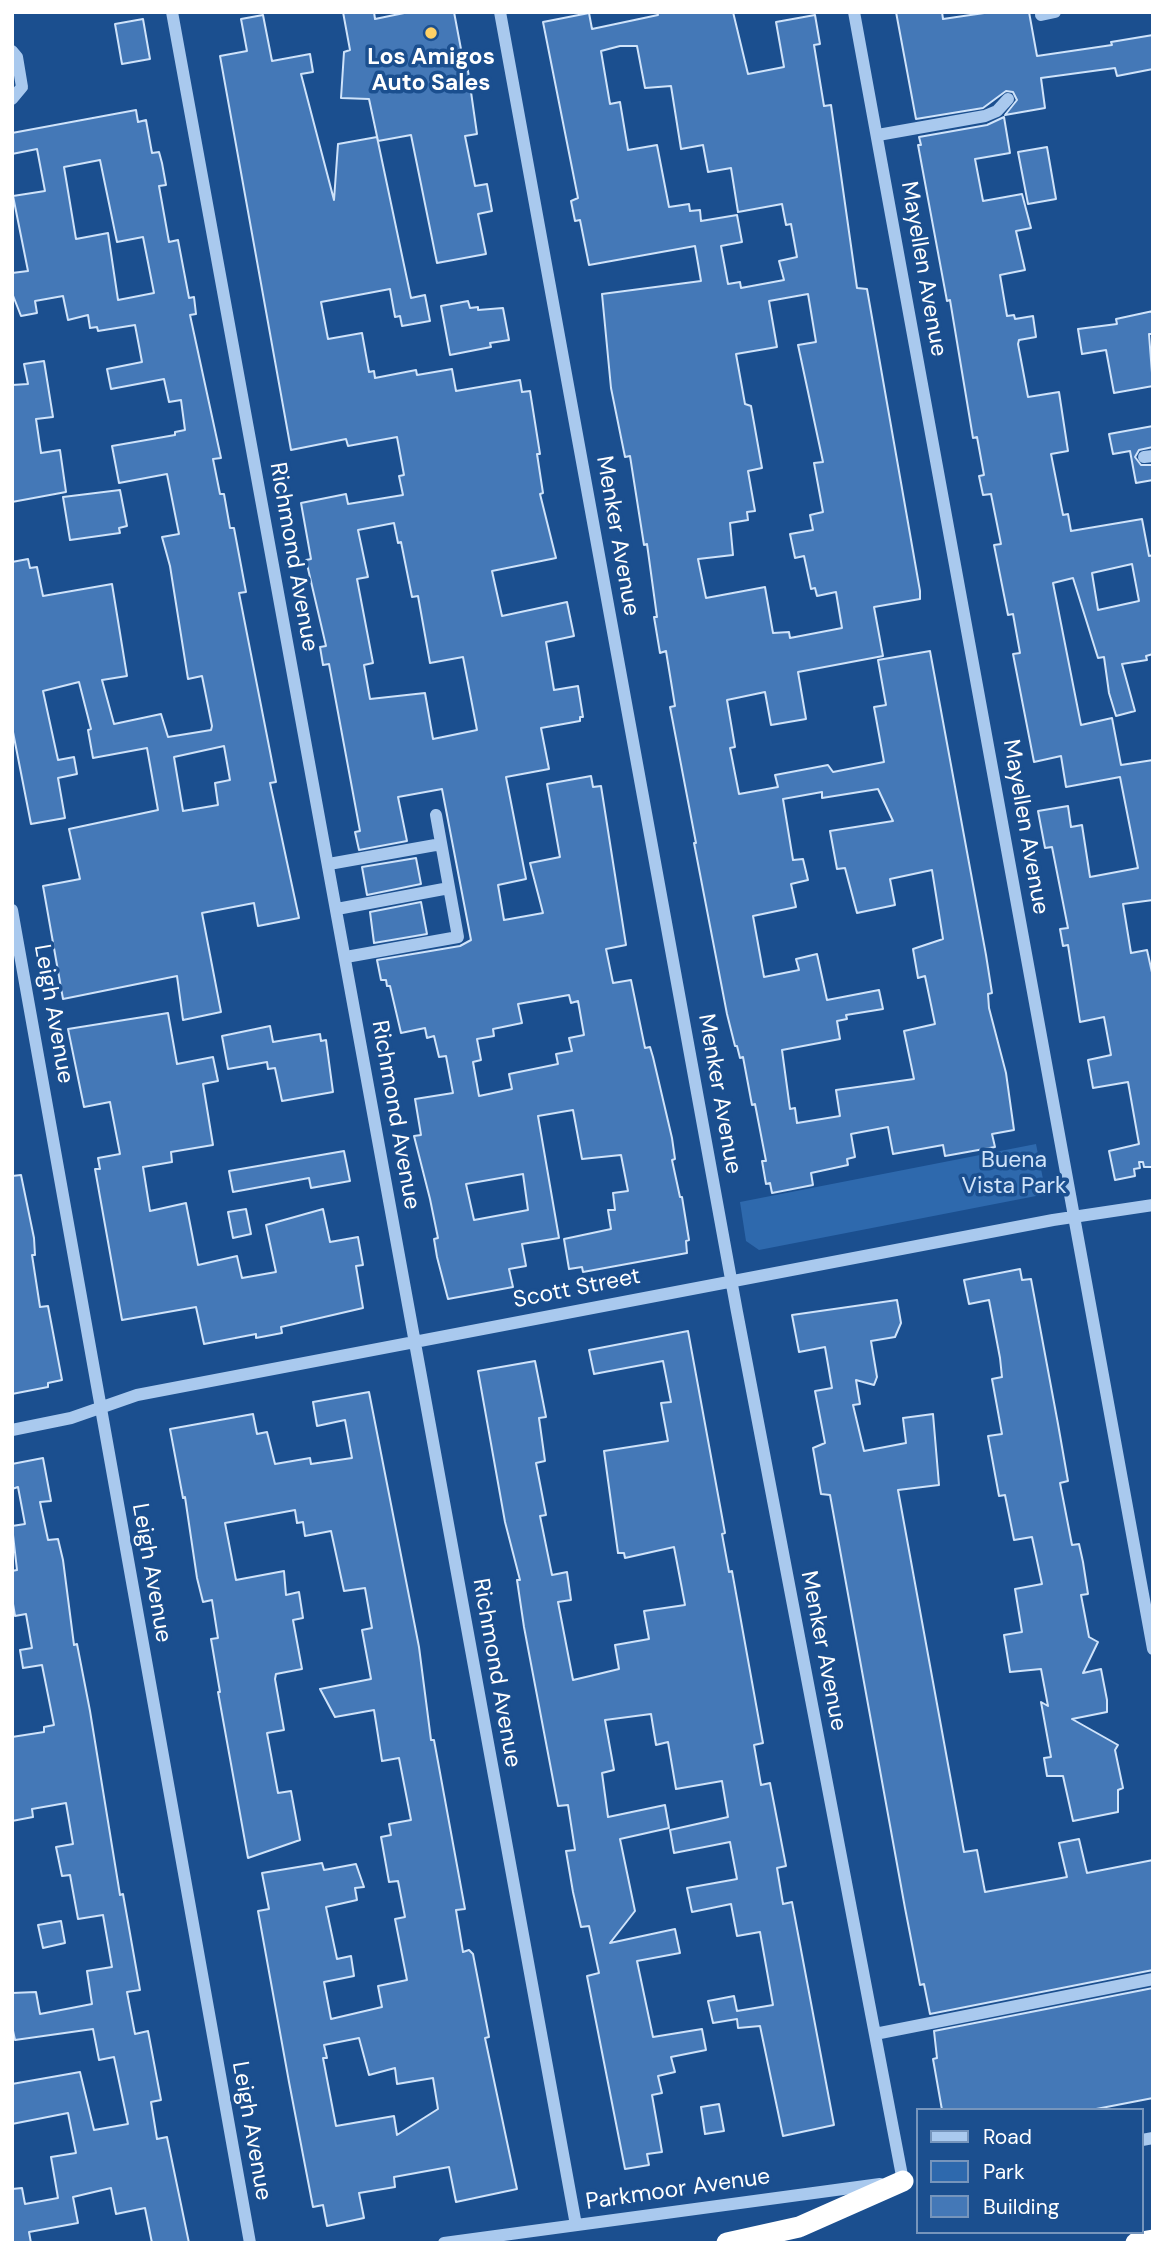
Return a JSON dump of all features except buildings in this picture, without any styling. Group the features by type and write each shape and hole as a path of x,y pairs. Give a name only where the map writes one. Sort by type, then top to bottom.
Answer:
{"highway":[{"path":"727,2243 799,2227 911,2180"},
{"path":"1136,2243 1153,2240"}],"street":[{"name":"Richmond Avenue","path":"172,12 576,2225"},
{"name":"Menker Avenue","path":"500,12 731,1280 875,2034 911,2180"},
{"name":"Mayellen Avenue","path":"854,12 1153,1649"},
{"path":"1041,15 1055,12"},
{"path":"12,51 17,57 22,87 12,99"},
{"path":"878,135 985,116 997,111 1008,99"},
{"path":"346,957 458,937 436,815"},
{"path":"329,864 441,844"},
{"path":"337,909 449,888"},
{"name":"Leigh Avenue","path":"12,910 250,2243"},
{"name":"Scott Street","path":"12,1430 100,1409 137,1395 731,1280 1153,1205"},
{"path":"875,2034 1153,1979"},
{"name":"Parkmoor Avenue","path":"444,2243 911,2180"}],"green space":[{"name":"Buena Vista Park","path":"1036,1144 1044,1184 1036,1196 759,1250 746,1241 740,1202"}],"place":[{"name":"Los Amigos Auto Sales","path":"431,33"}]}
